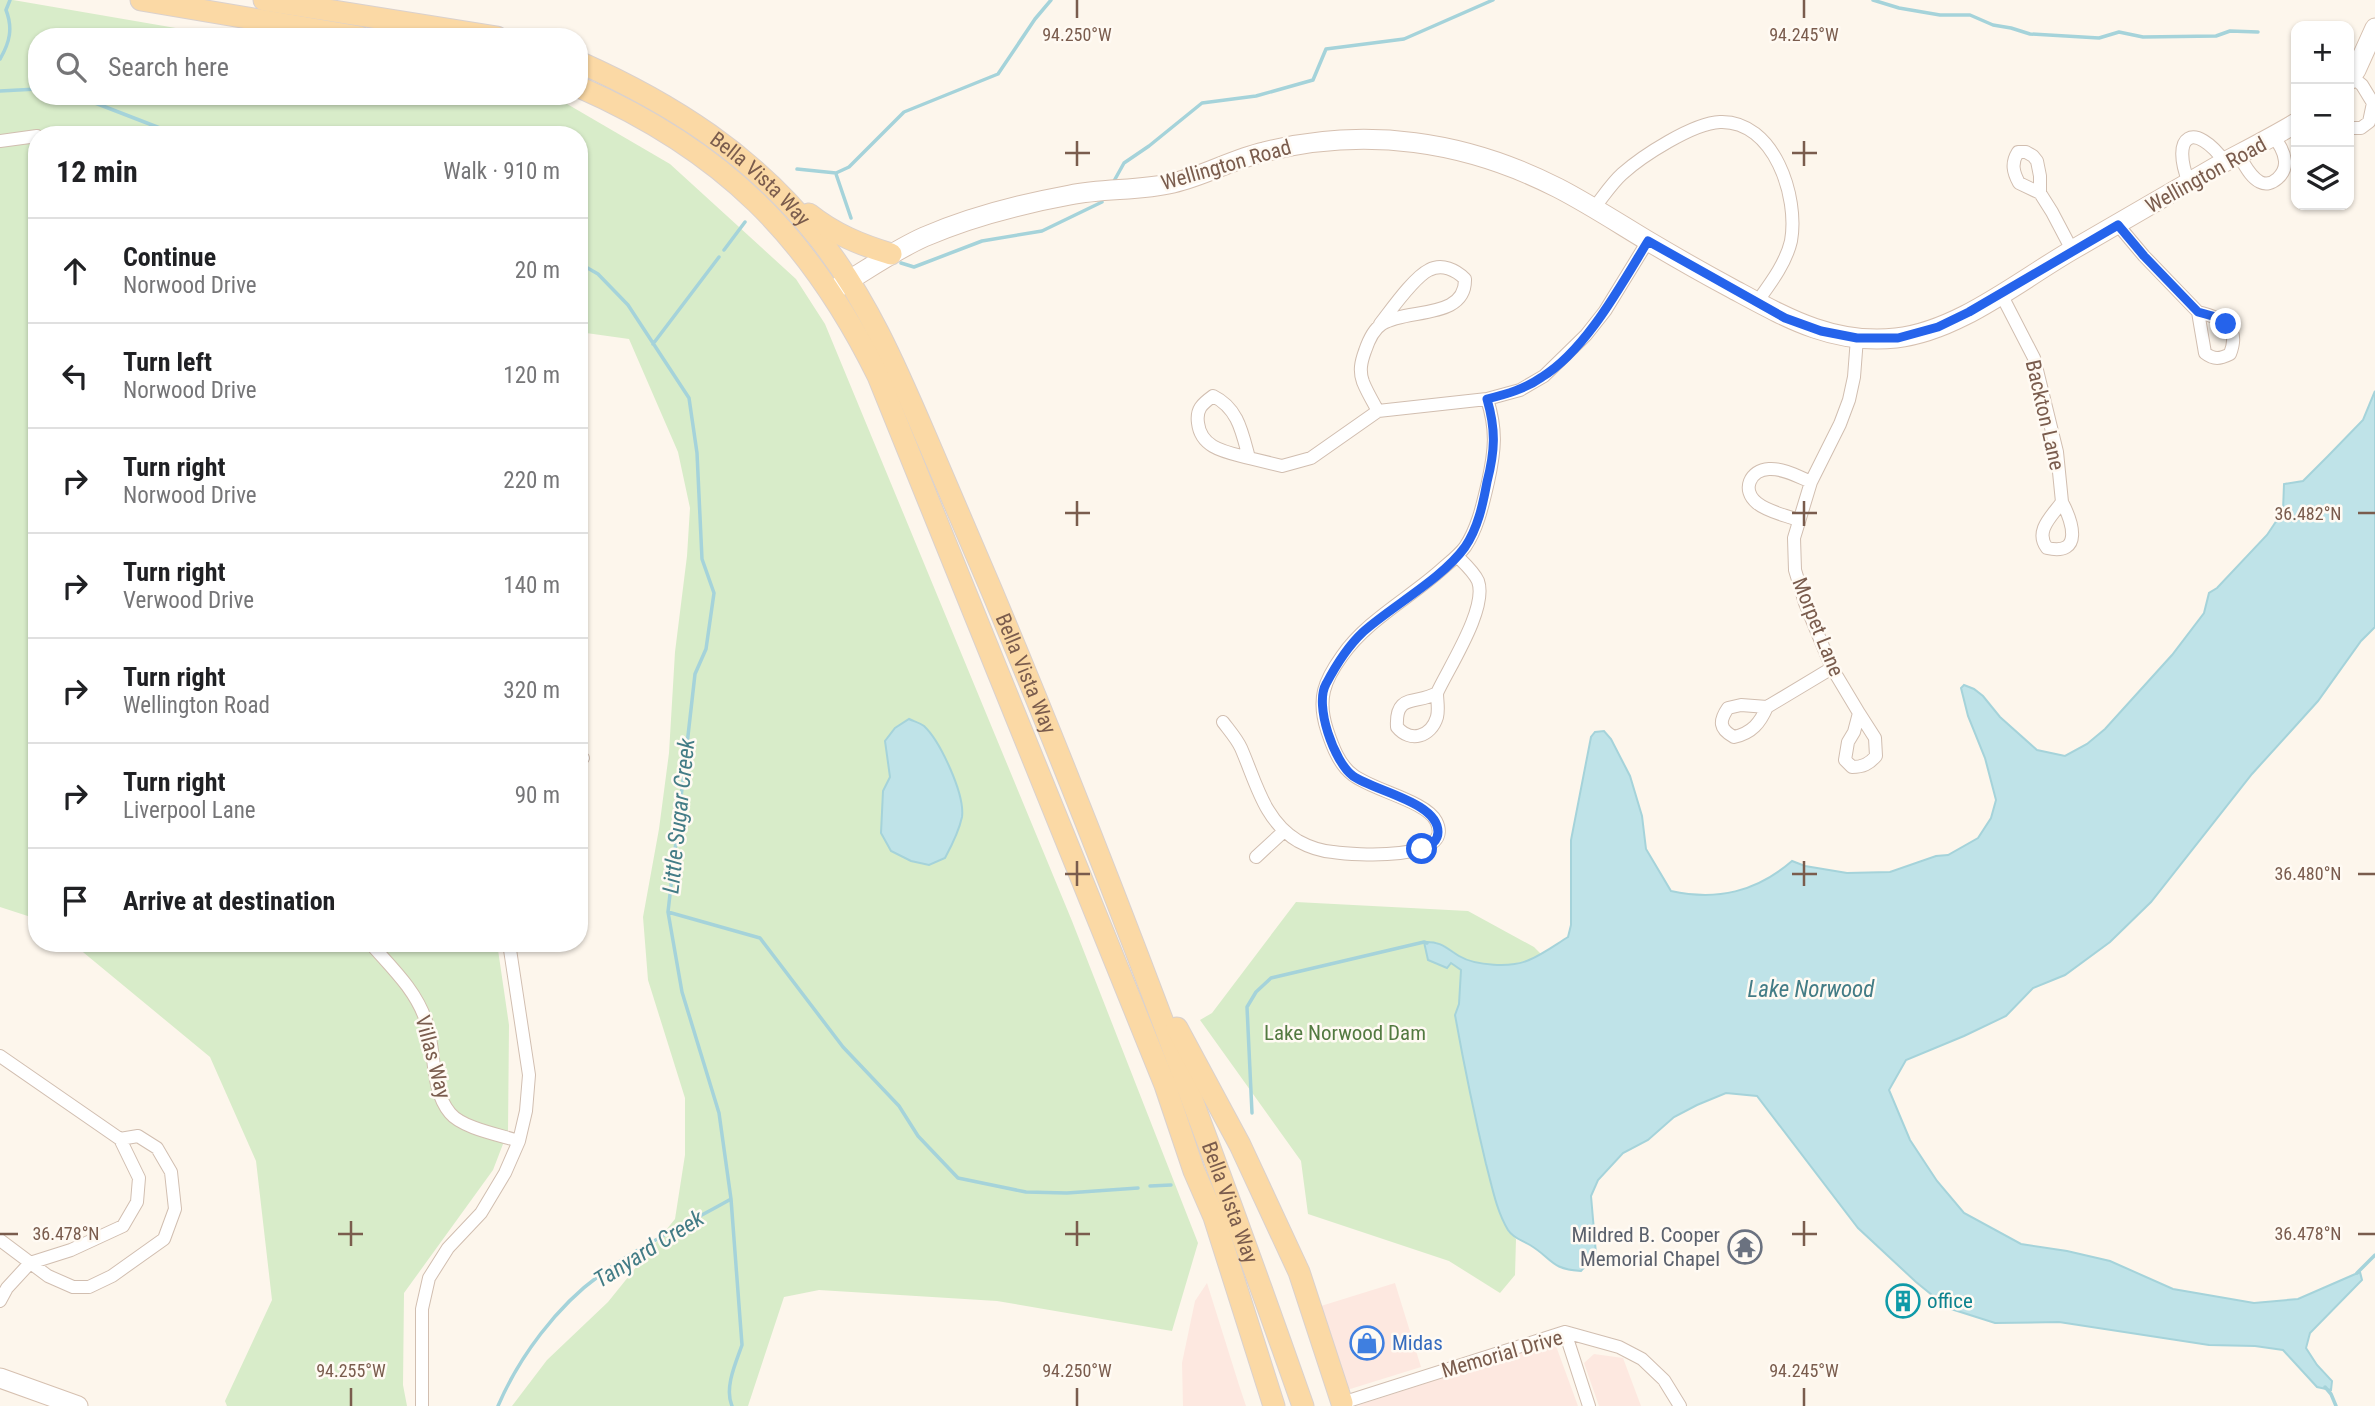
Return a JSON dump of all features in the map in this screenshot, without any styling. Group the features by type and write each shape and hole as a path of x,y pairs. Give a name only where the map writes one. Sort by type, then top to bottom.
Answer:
{"main road":[{"path":"141,0 307,28"},
{"path":"264,0 440,28"},
{"name":"Bella Vista Way","path":"588,66 634,87 700,126 778,190 818,237 858,336 878,376 1165,1085 1194,1171 1214,1217 1274,1406"},
{"name":"Bella Vista Way","path":"588,90 621,105 672,135 722,171 840,286 890,352 1017,651 1139,959 1303,1406"},
{"path":"778,190 824,227 862,246 891,254"},
{"path":"1139,959 1240,1145 1299,1272 1343,1405"}],"street":[{"path":"2354,70 2375,28"},
{"path":"2354,80 2362,85 2373,103 2369,122 2361,128 2354,128"},
{"path":"1594,208 1622,174 1678,136 1718,122 1735,122 1753,131 1768,145 1780,167 1789,193 1793,219 1790,243 1783,262 1757,302"},
{"name":"Wellington Road","path":"840,286 923,237 1018,206 1074,194 1174,183 1260,152 1296,145 1354,140 1416,141 1466,151 1517,168 1594,208 1785,318 1821,331 1857,338 1898,338 1938,327 2001,294 2071,250 2291,126"},
{"path":"2189,183 2181,157 2181,147 2186,140 2197,138 2205,139 2262,184 2272,183 2285,167 2283,149 2273,136"},
{"path":"0,141 28,137"},
{"path":"2040,193 2071,250"},
{"path":"2118,225 2198,312"},
{"path":"1249,458 1233,411 1224,401 1213,396 1201,404 1196,414 1199,431 1207,443 1219,450 1249,458 1282,466 1311,458 1378,411 1487,399 1520,390 1544,376 1566,356 1605,311 1648,241"},
{"path":"1378,411 1363,382 1360,365 1368,342 1380,324 1402,296 1429,269 1445,267 1457,271 1465,279 1465,288 1458,298 1445,308 1380,324"},
{"name":"Backton Lane","path":"2001,294 2034,359 2057,452 2062,502"},
{"name":"Morpet Lane","path":"1857,338 1849,400 1811,482 1794,538 1795,570 1805,603 1832,668 1859,713"},
{"path":"1223,722 1240,745 1266,806 1283,832 1308,846 1357,855 1402,852 1434,844 1439,835 1437,822 1432,816 1419,806 1352,775 1334,751 1325,722 1322,691 1342,655 1362,633 1465,547 1482,507 1494,453 1492,416 1487,399"},
{"path":"1798,520 1758,503 1749,494 1748,485 1752,476 1760,470 1772,468 1811,482"},
{"path":"1437,693 1473,622 1480,600 1478,582 1457,556"},
{"path":"1767,707 1832,668"},
{"path":"1256,858 1283,832"},
{"name":"Villas Way","path":"378,952 411,990 422,1009 440,1097 451,1115 468,1125 519,1141"},
{"path":"422,1406 422,1309 429,1278 448,1248 481,1213 505,1173 519,1141 526,1111 528,1075 510,952"},
{"path":"0,1056 120,1139 139,1178 137,1202 123,1226 71,1250 30,1263 7,1287 0,1301"},
{"path":"0,1240 48,1276 73,1287 89,1287 112,1276 164,1239 175,1209 171,1172 158,1148 138,1136 120,1139"},
{"path":"1565,1332 1589,1406"},
{"name":"Memorial Drive","path":"1343,1405 1565,1332 1619,1347 1642,1359 1664,1380 1680,1406"},
{"path":"0,1378 78,1406"}],"shaded area":[{"path":"1207,1283 1246,1406 1183,1406 1182,1363 1195,1301"},
{"path":"1395,1283 1421,1367 1347,1390 1321,1306"},
{"path":"1547,1344 1556,1346 1578,1406 1356,1406"},
{"path":"1594,1354 1623,1358 1641,1406 1599,1406 1584,1363"}],"green space":[{"path":"0,0 176,28 28,28 28,105 569,105 670,164 796,279 825,324 1072,921 1198,1243 1172,1331 997,1301 819,1290 784,1297 748,1406 512,1406 547,1360 608,1302 675,1219 685,1155 685,1098 648,980 643,917 669,753 675,652 690,508 678,452 629,339 588,333 588,126 28,126 28,916 0,907"},
{"name":"Lake Norwood Dam","path":"1296,902 1468,911 1534,947 1543,956 1509,964 1482,965 1467,960 1438,943 1425,942 1461,970 1459,1003 1455,1015 1509,1231 1516,1239 1515,1275 1500,1293 1449,1261 1308,1214 1301,1161 1200,1020 1212,1013"},
{"path":"83,952 498,952 509,1025 508,1131 493,1170 404,1293 403,1385 407,1406 227,1406 225,1401 272,1300 256,1161 210,1057"}],"water":[{"name":"Lake Norwood","path":"2375,391 2375,627 2361,641 2318,701 2252,774 2151,902 2110,942 2065,975 2033,988 2006,1016 1906,1060 1889,1090 1910,1140 1937,1181 1964,1213 2021,1244 2110,1261 2173,1289 2254,1303 2298,1299 2360,1272 2362,1280 2310,1333 2306,1348 2332,1381 2331,1390 2317,1387 2283,1350 2255,1346 2209,1345 2059,1322 1995,1323 1948,1308 1858,1228 1757,1096 1726,1093 1697,1105 1674,1117 1648,1140 1623,1153 1598,1180 1591,1196 1596,1254 1581,1271 1557,1266 1538,1250 1510,1233 1492,1189 1458,1034 1455,1015 1459,1004 1461,970 1451,963 1447,968 1428,960 1424,942 1439,944 1475,962 1503,965 1529,960 1568,937 1571,925 1571,840 1591,737 1595,732 1604,731 1611,739 1630,776 1642,816 1646,849 1671,891 1704,895 1735,891 1764,880 1792,861 1805,866 1847,873 1890,872 1936,856 1948,855 1978,838 1991,818 1996,800 1961,688 1964,685 1983,696 2000,717 2037,750 2065,756 2087,744 2105,729 2172,655 2204,613 2209,593 2217,588 2267,535 2283,511 2284,484 2303,481 2328,456 2363,420"},
{"path":"909,719 924,726 937,743 956,782 962,807 959,827 945,858 929,865 911,861 891,851 881,833 883,791 890,777 885,741 895,728"}],"waterway":[{"path":"0,59 9,35 6,10 10,0"},
{"path":"797,169 836,173 849,167 904,112 998,74 1051,0"},
{"path":"1114,181 1124,163 1202,103 1256,96 1313,80 1326,49 1404,39 1493,0"},
{"path":"1873,0 1899,8 1940,15 1970,15 1993,25 2030,34 2099,38 2119,32 2143,37 2216,36 2230,31 2258,32"},
{"name":"Little Sugar Creek","path":"0,91 28,89"},
{"name":"Little Sugar Creek","path":"100,105 155,126"},
{"path":"836,174 851,218"},
{"path":"901,263 914,267 982,241 1042,231 1102,202"},
{"path":"724,250 745,222"},
{"path":"653,344 719,257"},
{"name":"Little Sugar Creek","path":"588,268 598,274 628,305 689,398 697,453 702,559 714,593 706,649 695,674 668,912 682,992 719,1113 731,1199 742,1345 730,1383 732,1406"},
{"path":"668,912 760,938 843,1047 899,1106 918,1136 958,1178 1026,1192 1067,1193 1138,1188"},
{"path":"1252,1113 1247,1007 1256,992 1271,978 1427,943"},
{"path":"1150,1186 1171,1185"},
{"name":"Tanyard Creek","path":"498,1406 528,1351 554,1317 584,1288 632,1254 731,1199"},
{"path":"2357,1273 2375,1255"},
{"path":"2325,1387 2336,1406"}],"place":[{"name":"Mildred B. Cooper Memorial Chapel","path":"1745,1247"},
{"name":"office","path":"1903,1301"},
{"name":"Midas","path":"1367,1343"}],"route":[{"path":"1422,849 1434,844 1439,835 1437,822 1419,806 1352,775 1334,751 1325,722 1322,691 1342,655 1362,633 1435,576 1465,547 1482,507 1494,453 1492,416 1487,399 1520,390 1544,376 1566,356 1605,311 1648,241 1785,318 1821,331 1857,338 1898,338 1938,327 1969,312 2071,250 2118,225 2198,312 2216,317 2226,324"}]}
